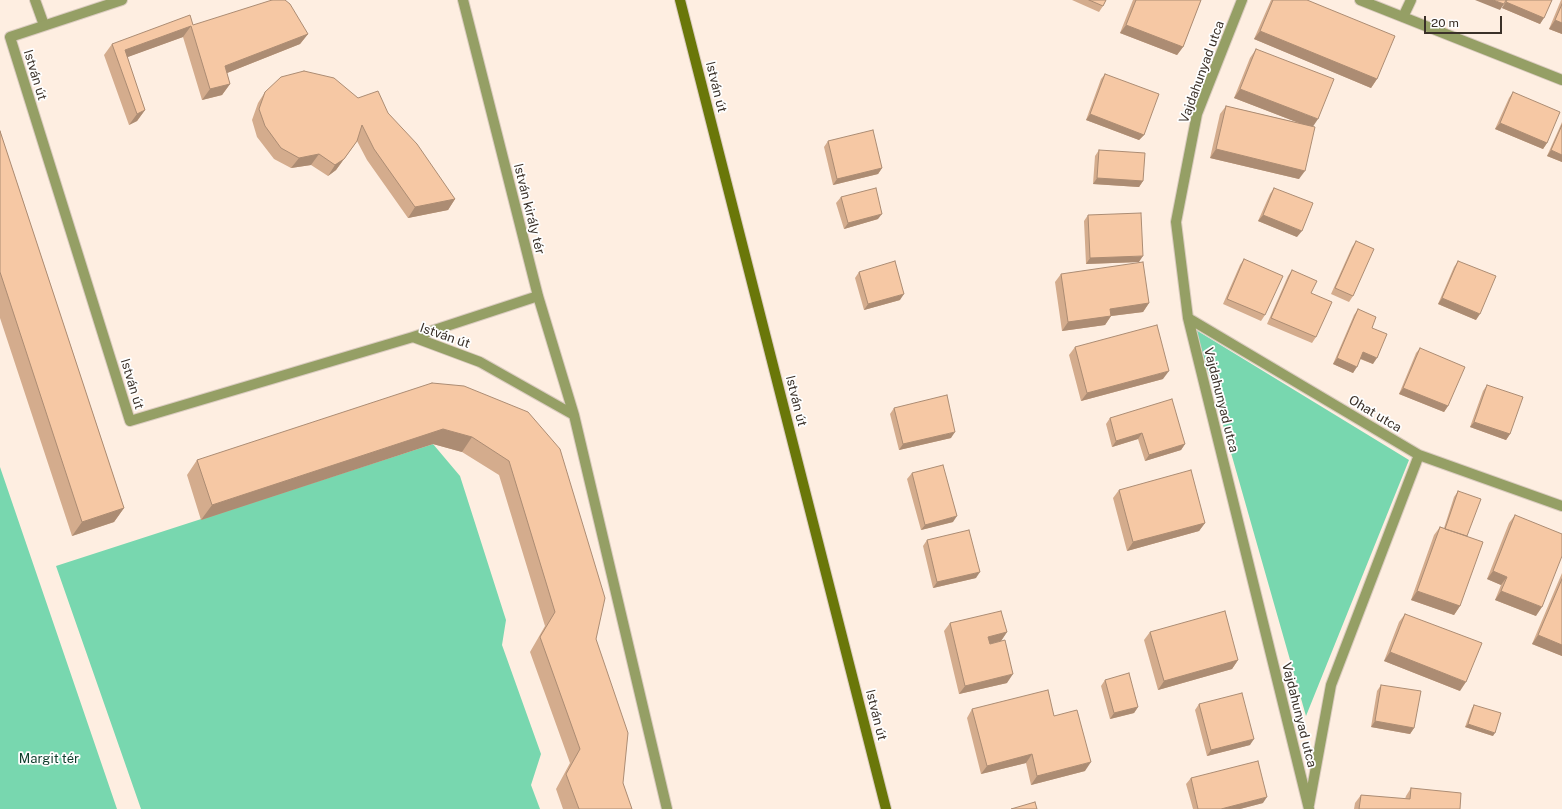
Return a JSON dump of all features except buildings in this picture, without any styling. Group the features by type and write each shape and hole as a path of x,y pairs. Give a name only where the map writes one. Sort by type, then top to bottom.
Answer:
{"street":[{"path":"35,0 44,25"},
{"name":"István király tér","path":"463,0 538,296"},
{"name":"István út","path":"680,0 886,809"},
{"name":"Vajdahunyad utca","path":"1242,0 1197,114 1176,222 1188,318 1309,809"},
{"path":"1360,0 1562,80"},
{"path":"1403,17 1411,0"},
{"name":"István út","path":"117,1 10,37 130,421 413,337 480,362 574,415"},
{"path":"413,337 538,296 574,415 667,809"},
{"name":"Ohat utca","path":"1188,318 1419,455 1562,506"},
{"name":"Vajdahunyad utca","path":"1309,809 1331,685 1419,455"}],"green space":[{"path":"1196,330 1409,460 1306,716"},
{"path":"433,444 460,476 506,620 502,645 541,754 531,785 540,809 141,809 56,566"},
{"name":"Margit tér","path":"0,467 117,809 0,809"}]}
